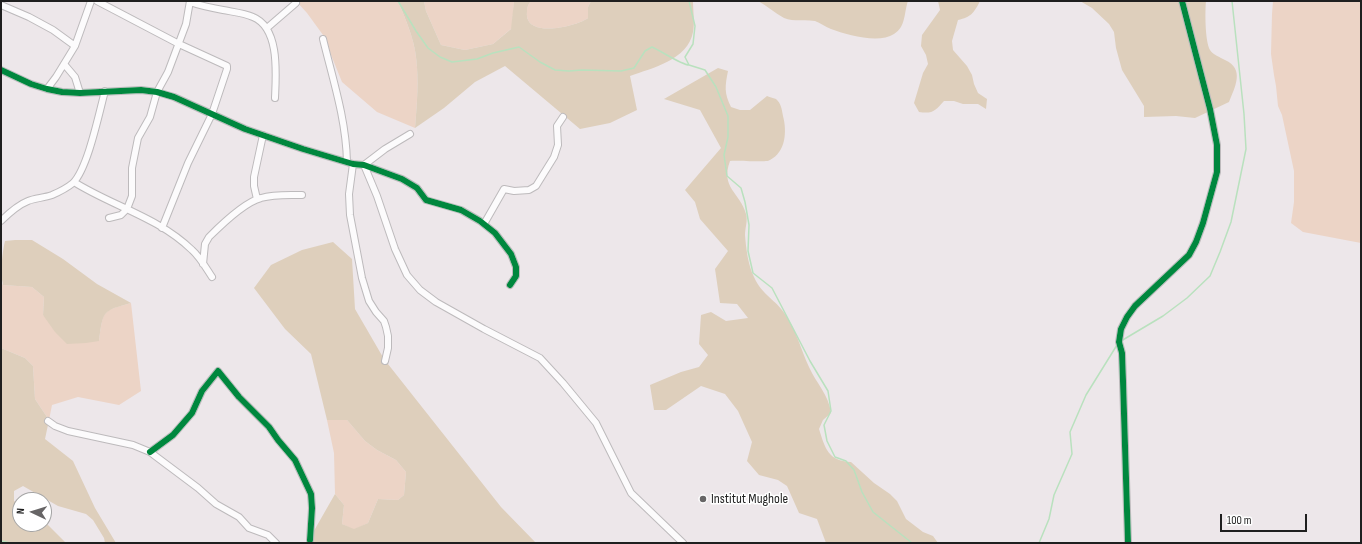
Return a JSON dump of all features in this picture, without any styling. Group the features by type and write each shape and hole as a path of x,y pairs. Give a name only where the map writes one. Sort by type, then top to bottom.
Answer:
{"street":[{"path":"47,89 75,46 91,1"},
{"path":"97,1 179,44 227,66 212,114 188,163 162,228"},
{"path":"1128,543 1124,381 1122,353 1119,342 1121,329 1135,306 1189,256 1203,223 1217,172 1217,145 1210,109 1182,1"},
{"path":"109,218 121,215 127,208 132,196 132,168 138,138 150,117 157,92 168,72 179,44 186,24 190,2 208,8 253,17 261,21 267,28 272,39 275,55 275,98"},
{"path":"267,28 296,3"},
{"path":"1,5 29,17 53,30 75,46"},
{"path":"323,39 342,111 347,140 350,163 350,215 362,278 368,301 384,321 387,332 388,348 384,361"},
{"path":"64,64 75,77 80,93"},
{"path":"1,70 31,84 62,92 80,93 141,90 157,92 174,97 263,135 350,163 364,165 402,179 418,188 426,200 461,210 484,224 495,233 511,254 516,267 516,276 510,285"},
{"path":"1,221 10,212 28,201 64,190 74,182 88,154 105,91"},
{"path":"484,224 504,189 514,191 529,190 536,186 554,157 558,145 557,126 562,117"},
{"path":"364,165 385,149 410,134"},
{"path":"257,199 254,186 254,176 263,135"},
{"path":"364,165 377,196 394,249 407,275 420,290 436,302 540,358 596,423 631,493 683,543"},
{"path":"74,182 89,192 127,208 162,228 192,250 204,264 212,277"},
{"path":"204,264 205,244 209,237 248,203 257,199 283,195 302,195"},
{"path":"150,452 173,435 192,413 202,391 218,371 240,397 269,427 295,460 311,494 312,508 310,540"},
{"path":"48,421 55,426 68,431 133,445 150,452 198,488 216,504 239,517 249,528 268,535 276,543"}],"shaded area":[{"path":"296,1 398,1 411,35 416,57 418,83 415,128 377,112 342,82 323,35"},
{"path":"398,1 424,1 426,11 441,45 465,50 493,44 511,29 514,1 531,1 527,9 528,20 534,26 552,28 573,25 588,18 588,7 591,1 693,1 694,28 690,42 677,56 668,62 630,76 637,110 610,123 580,129 505,66 475,82 444,108 415,128 418,83 416,57 411,35"},
{"path":"424,1 514,1 512,28 493,44 465,50 441,45 426,11"},
{"path":"531,1 591,1 588,7 588,18 573,25 542,28 534,26 528,20 527,9"},
{"path":"758,1 908,1 903,23 898,31 888,37 863,38 829,28 815,21 792,20 784,18"},
{"path":"938,1 980,1 972,14 958,20 952,41 953,50 967,66 972,75 978,93 987,99 986,109 978,104 963,104 954,101 944,101 933,111 924,113 919,112 914,103 923,73 928,64 926,55 921,46 922,35 940,10"},
{"path":"1080,1 1206,1 1206,33 1208,46 1211,52 1231,64 1237,73 1236,84 1229,102 1195,118 1176,116 1144,117 1144,106 1122,70 1116,48 1114,32 1109,24 1092,8"},
{"path":"1273,1 1361,1 1361,243 1303,232 1291,223 1294,202 1294,171 1282,115 1278,106 1271,54"},
{"path":"718,68 728,71 726,89 727,98 731,107 740,110 750,110 767,96 776,99 782,109 785,134 782,147 779,152 767,161 730,161 727,178 729,184 740,200 746,214 746,245 749,262 754,277 765,293 781,309 789,320 809,367 828,400 831,413 823,420 819,429 823,442 832,456 843,461 851,462 874,483 890,494 897,501 906,519 923,532 933,536 938,543 826,543 817,519 799,513 787,486 778,480 759,475 747,461 752,442 738,411 725,394 701,386 666,410 654,410 650,385 681,372 699,367 708,355 699,344 701,315 711,312 726,321 748,318 737,304 720,303 715,269 728,251 700,219 695,202 685,190 721,148 700,110 664,99"},
{"path":"32,240 63,259 97,284 131,303 114,308 106,314 103,318 99,341 67,344 55,332 43,315 44,297 32,287 3,285 2,263 5,241"},
{"path":"333,242 352,259 355,309 384,359 501,507 536,543 307,543 335,494 344,505 342,524 354,529 368,523 378,499 398,500 404,495 406,472 396,460 377,450 365,441 347,420 327,420 311,354 285,329 254,288 271,265 302,250"},
{"path":"1,281 3,285 32,287 44,297 43,315 99,341 103,317 106,313 114,308 131,303 141,391 119,405 78,397 52,405 49,420 35,399 33,366 25,358 1,348"},
{"path":"1,348 25,358 33,366 35,399 49,420 45,439 73,461 95,508 116,543 105,543 104,538 93,520 86,514 58,506 52,503 52,492 34,492 23,486 12,492 12,532 52,532 52,529 66,543 1,543"},
{"path":"327,420 347,420 365,441 377,450 396,460 406,472 404,495 398,500 378,499 368,523 354,530 342,524 344,505 335,494 334,453"}],"waterway":[{"path":"398,1 428,48 440,57 452,62 477,59 493,53 519,47 540,62 555,70 621,71 634,68 645,51 652,47 689,65"},
{"path":"689,1 695,26 693,44 685,57 689,65 705,70 716,87 728,116 728,137 724,155 727,176 741,188 745,202 749,225 748,251 753,273 772,288 810,361 828,391 831,411 824,425 827,441 835,457 846,461 854,470 862,492 873,512 912,543"},
{"path":"1121,341 1163,316 1187,298 1210,276 1231,222 1246,149 1244,114 1232,1"},
{"path":"1039,543 1049,519 1054,495 1072,454 1070,432 1086,395 1117,345"},
{"path":"1,541 10,543"}],"cycle path":[{"path":"1128,543 1122,353 1119,342 1121,329 1135,306 1189,255 1196,242 1203,223 1217,172 1217,145 1210,109 1182,1"},
{"path":"1,70 31,84 62,92 80,93 141,90 157,92 174,97 245,129 303,149 353,164 364,165 402,179 417,188 426,200 461,210 480,221 495,233 511,254 516,267 516,276 510,285"},
{"path":"150,452 173,435 192,413 202,391 218,371 239,397 269,427 295,460 311,494 312,508 310,540"}],"place":[{"name":"Institut Mughole","path":"703,499"}]}
